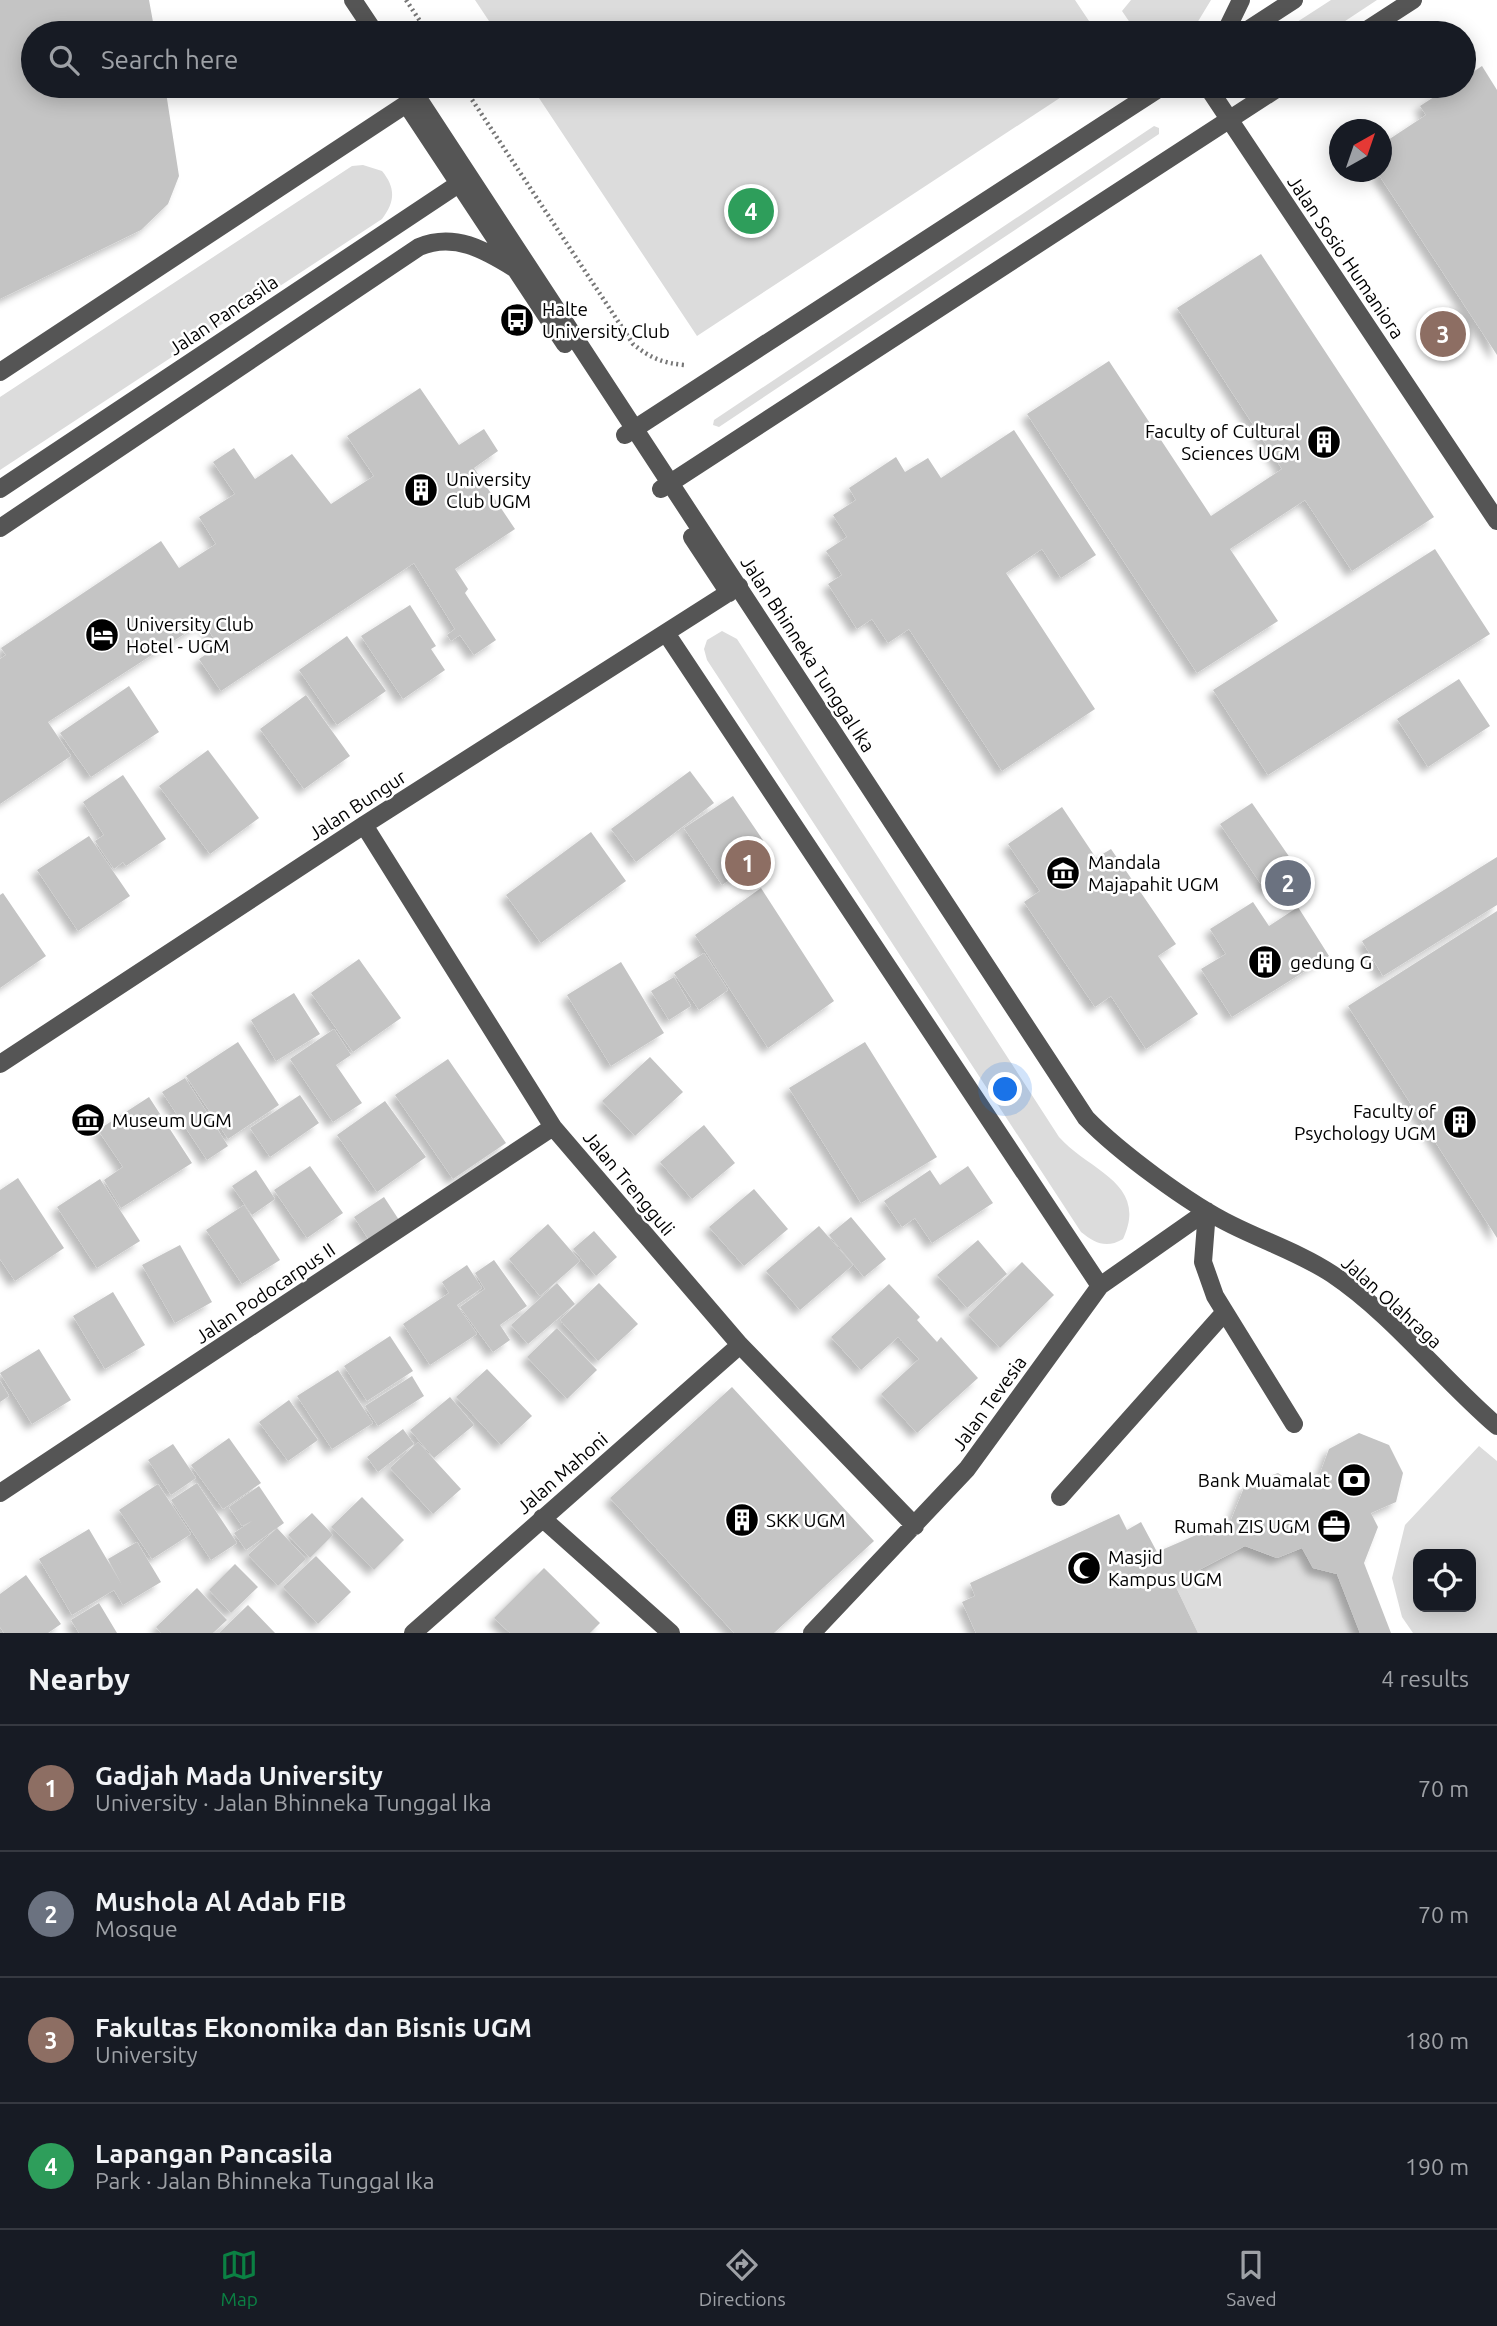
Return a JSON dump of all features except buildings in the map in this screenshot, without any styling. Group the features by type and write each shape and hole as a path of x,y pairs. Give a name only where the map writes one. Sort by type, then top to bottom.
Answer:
{"street":[{"path":"353,0 367,21"},
{"path":"1231,21 1241,0"},
{"path":"1262,21 1294,0"},
{"path":"1381,21 1413,0"},
{"path":"0,372 408,98"},
{"name":"Jalan Bhinneka Tunggal Ika","path":"412,98 734,590 1086,1118 1116,1146 1207,1212"},
{"path":"630,432 1145,98"},
{"name":"Jalan Sosio Humaniora","path":"1215,98 1497,522"},
{"path":"666,486 1263,98"},
{"name":"Jalan Bhinneka Tunggal Ika","path":"464,180 514,268 630,432"},
{"name":"Jalan Pancasila","path":"0,489 464,180"},
{"path":"0,528 428,243 450,241 472,245 514,268"},
{"path":"159,383 177,410"},
{"name":"Jalan Bungur","path":"0,1064 364,825 734,590"},
{"path":"666,633 1100,1286"},
{"name":"Jalan Trengguli","path":"364,825 554,1127 740,1345 915,1526"},
{"name":"Jalan Podocarpus II","path":"0,1493 554,1127"},
{"path":"1207,1212 1203,1262 1224,1313 1294,1424"},
{"name":"Jalan Tevesia","path":"813,1633 967,1469 1100,1286 1207,1212"},
{"name":"Jalan Olahraga","path":"1207,1212 1310,1260 1335,1276 1362,1297 1497,1426"},
{"path":"1060,1497 1224,1313"},
{"name":"Jalan Mahoni","path":"413,1633 740,1345"},
{"path":"542,1518 671,1633"}],"path":[{"path":"406,0 420,21"},
{"path":"471,98 633,344 649,356 665,363 687,365"}],"shaded area":[{"path":"475,0 1075,0 1089,21 489,21"},
{"path":"1131,0 1211,0 1198,21 1129,21 1122,11"},
{"path":"1331,0 1377,0 1345,21 1299,21"},
{"path":"539,98 1060,98 697,336"},
{"path":"1154,126 1159,128 1159,134 719,427 713,425 714,420"},
{"path":"363,165 382,171 390,183 391,201 382,219 0,470 0,397 352,166"},
{"path":"722,631 737,639 1059,1137 1122,1191 1128,1204 1129,1220 1123,1239 1106,1244 1081,1232 707,660 704,649 707,640"},
{"path":"1479,1446 1497,1461 1497,1633 1413,1633 1402,1617 1392,1578 1405,1525"},
{"path":"1245,1546 1277,1558 1302,1548 1313,1568 1337,1574 1360,1633 1198,1633 1174,1583"}],"place":[{"name":"Lapangan Pancasila","path":"751,211"},
{"name":"Halte University Club","path":"517,320"},
{"name":"Fakultas Ekonomika dan Bisnis UGM","path":"1443,334"},
{"name":"Faculty of Cultural Sciences UGM","path":"1324,442"},
{"name":"University Club UGM","path":"421,490"},
{"name":"University Club Hotel - UGM","path":"102,635"},
{"name":"Gadjah Mada University","path":"748,863"},
{"name":"Mandala Majapahit UGM","path":"1063,873"},
{"name":"Mushola Al Adab FIB","path":"1288,883"},
{"name":"gedung G","path":"1265,962"},
{"name":"Museum UGM","path":"88,1120"},
{"name":"Faculty of Psychology UGM","path":"1460,1122"},
{"name":"Bank Muamalat","path":"1354,1480"},
{"name":"SKK UGM","path":"742,1520"},
{"name":"Rumah ZIS UGM","path":"1334,1526"},
{"name":"Masjid Kampus UGM","path":"1084,1568"}]}
